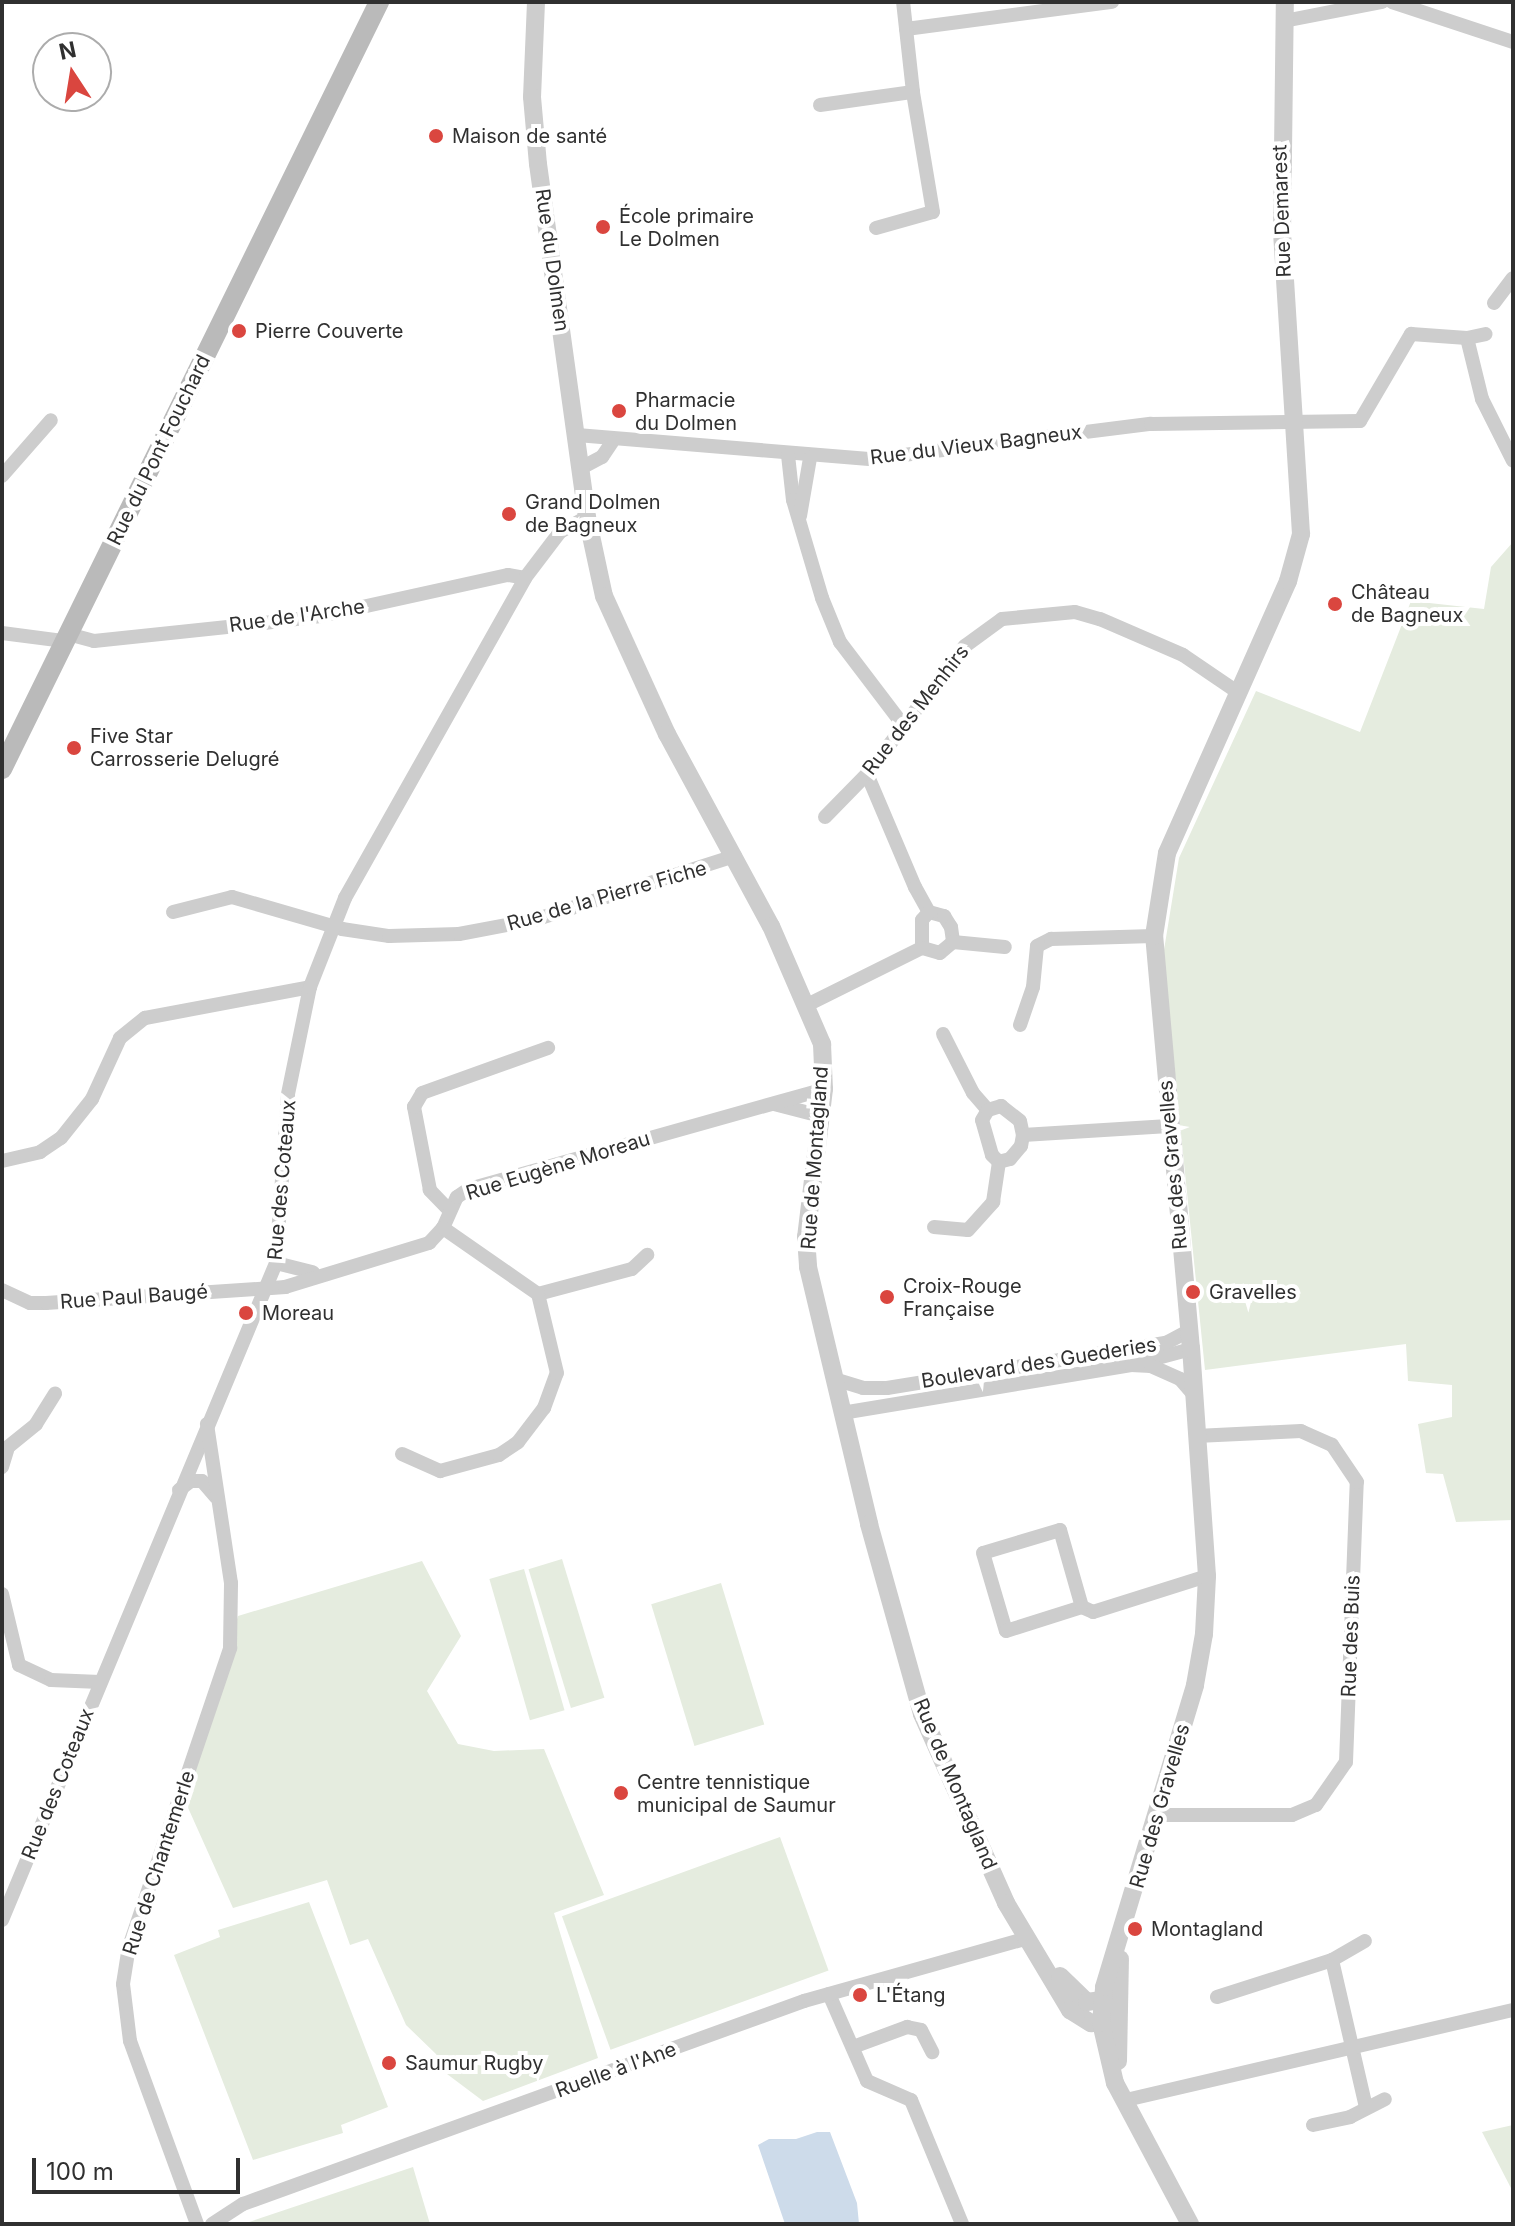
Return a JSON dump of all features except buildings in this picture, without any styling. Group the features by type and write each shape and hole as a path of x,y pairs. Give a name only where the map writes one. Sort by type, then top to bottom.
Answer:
{"main road":[{"name":"Rue du Pont Fouchard","path":"2,769 379,2"}],"street":[{"name":"Rue du Dolmen","path":"536,2 532,97 538,164 587,517"},
{"path":"876,228 933,212 913,92 903,2"},
{"path":"906,29 1112,2"},
{"path":"1284,11 1382,2"},
{"path":"1392,2 1513,42"},
{"name":"Rue Demarest","path":"1284,11 1279,150 1292,420"},
{"path":"820,105 913,92"},
{"path":"1494,303 1513,278"},
{"name":"Rue du Vieux Bagneux","path":"577,435 612,442 810,458 922,455 1151,424 1360,421 1411,334 1467,338"},
{"path":"1486,334 1467,338 1482,399 1513,461"},
{"path":"2,476 51,420"},
{"name":"Rue des Gravelles","path":"1104,2014 1125,1928 1195,1685 1207,1576 1190,1340 1154,936 1167,853 1298,551 1302,518 1292,420"},
{"path":"581,468 602,457 612,442"},
{"path":"788,455 806,554 840,642 903,725"},
{"path":"800,519 810,458"},
{"name":"Rue des Coteaux","path":"2,1920 190,1461 276,1263 288,1094 310,987 333,927 393,809 525,578 560,532 587,517"},
{"name":"Rue de Montagland","path":"587,517 604,596 620,637 735,856 807,1005 822,1044 824,1089 806,1237 840,1406 922,1714 976,1840 1070,2010 1104,2014"},
{"name":"Rue de l'Arche","path":"2,633 94,641 256,624 321,616 508,575 525,578"},
{"name":"Rue des Menhirs","path":"825,817 867,774 903,725 983,630 1002,619 1075,612 1148,637 1236,691"},
{"path":"867,774 929,912"},
{"name":"Rue de la Pierre Fiche","path":"173,912 232,897 333,927 389,936 459,934 547,917 735,856"},
{"path":"929,912 944,916 953,942"},
{"path":"922,948 922,920 929,912"},
{"path":"1020,1025 1033,987 1037,946 1051,939 1154,936"},
{"path":"807,1005 922,948 940,953 953,942 1005,947"},
{"path":"2,1161 40,1152 61,1138 92,1099 120,1038 138,1022 162,1012 310,987"},
{"path":"943,1034 973,1093 988,1110"},
{"path":"449,1210 430,1190 414,1107 422,1093 548,1048"},
{"name":"Rue Eugène Moreau","path":"443,1228 449,1210 469,1189 824,1089"},
{"name":"Rue Eugène Moreau","path":"773,1104 821,1116"},
{"path":"1001,1106 1013,1112 1023,1135 1021,1146 1010,1159 999,1162 992,1155 982,1120 988,1110 1001,1106"},
{"path":"1023,1135 1169,1126"},
{"path":"934,1227 968,1230 993,1202 999,1162"},
{"path":"268,1287 285,1287 322,1273 429,1243 443,1228 538,1294 557,1373 544,1408 518,1442 499,1455 440,1471 402,1454"},
{"path":"538,1294 632,1269 647,1255"},
{"path":"276,1263 297,1272 322,1273"},
{"name":"Rue Paul Baugé","path":"2,1290 30,1303 46,1303 268,1287"},
{"name":"Boulevard des Guederies","path":"834,1379 863,1388 887,1388 1190,1340"},
{"name":"Boulevard des Guederies","path":"1131,1365 1190,1340"},
{"name":"Boulevard des Guederies","path":"840,1406 1131,1365 1151,1366 1180,1379 1193,1394"},
{"name":"Boulevard des Guederies","path":"840,1406 887,1388"},
{"path":"2,1467 8,1447 36,1424 55,1394"},
{"name":"Rue de Chantemerle","path":"197,2224 130,2041 123,1984 129,1947 230,1648 231,1583 207,1424"},
{"name":"Rue des Buis","path":"1158,1815 1292,1815 1316,1805 1346,1762 1357,1482 1332,1445 1301,1431 1196,1436"},
{"path":"214,1477 200,1459 190,1461 217,1498"},
{"path":"178,1490 191,1481 202,1481 217,1498"},
{"path":"1082,1607 1060,1530 983,1553 1006,1631 1082,1607 1093,1612 1207,1576"},
{"path":"2,1594 19,1665 51,1680 100,1682"},
{"name":"Ruelle à l'Ane","path":"212,2224 243,2204 829,1994 1028,1938"},
{"path":"1217,1997 1332,1960 1365,1941"},
{"path":"1332,1960 1366,2107"},
{"path":"829,1994 867,2081 911,2100 962,2224"},
{"path":"1126,2100 1513,2010"},
{"path":"1104,2014 1109,2070 1190,2224"},
{"path":"853,2047 907,2027 921,2030 932,2052"},
{"path":"1313,2125 1350,2117 1385,2099"}],"shaded area":[{"path":"1513,542 1513,1520 1456,1522 1443,1474 1426,1473 1418,1424 1452,1417 1452,1385 1408,1381 1406,1344 1205,1370 1163,956 1179,858 1256,691 1360,732 1411,601 1484,609 1491,567"},
{"path":"562,1559 604,1698 571,1708 529,1569"},
{"path":"422,1561 461,1636 427,1691 458,1744 494,1751 544,1749 604,1895 554,1913 598,2058 483,2101 447,2074 436,2054 406,2025 368,1939 350,1945 327,1880 233,1908 185,1801 238,1616"},
{"path":"524,1569 565,1710 530,1720 489,1579"},
{"path":"721,1583 764,1725 694,1746 651,1604"},
{"path":"780,1837 829,1970 611,2050 562,1916"},
{"path":"309,1902 388,2107 341,2125 343,2133 253,2160 174,1955 220,1937 218,1930"},
{"path":"1513,2125 1513,2192 1482,2132"},
{"path":"413,2167 430,2224 243,2224"}],"water":[{"path":"817,2132 830,2132 857,2203 859,2224 785,2224 758,2145 769,2139 796,2139"}],"place":[{"name":"Maison de santé","path":"436,136"},
{"name":"École primaire Le Dolmen","path":"603,227"},
{"name":"Pierre Couverte","path":"239,331"},
{"name":"Pharmacie du Dolmen","path":"619,411"},
{"name":"Grand Dolmen de Bagneux","path":"509,514"},
{"name":"Château de Bagneux","path":"1335,604"},
{"name":"Five Star Carrosserie Delugré","path":"74,748"},
{"name":"Gravelles","path":"1193,1292"},
{"name":"Croix-Rouge Française","path":"887,1297"},
{"name":"Moreau","path":"246,1313"},
{"name":"Centre tennistique municipal de Saumur","path":"621,1793"},
{"name":"Montagland","path":"1135,1929"},
{"name":"L'Étang","path":"860,1995"},
{"name":"Saumur Rugby","path":"389,2063"}]}
